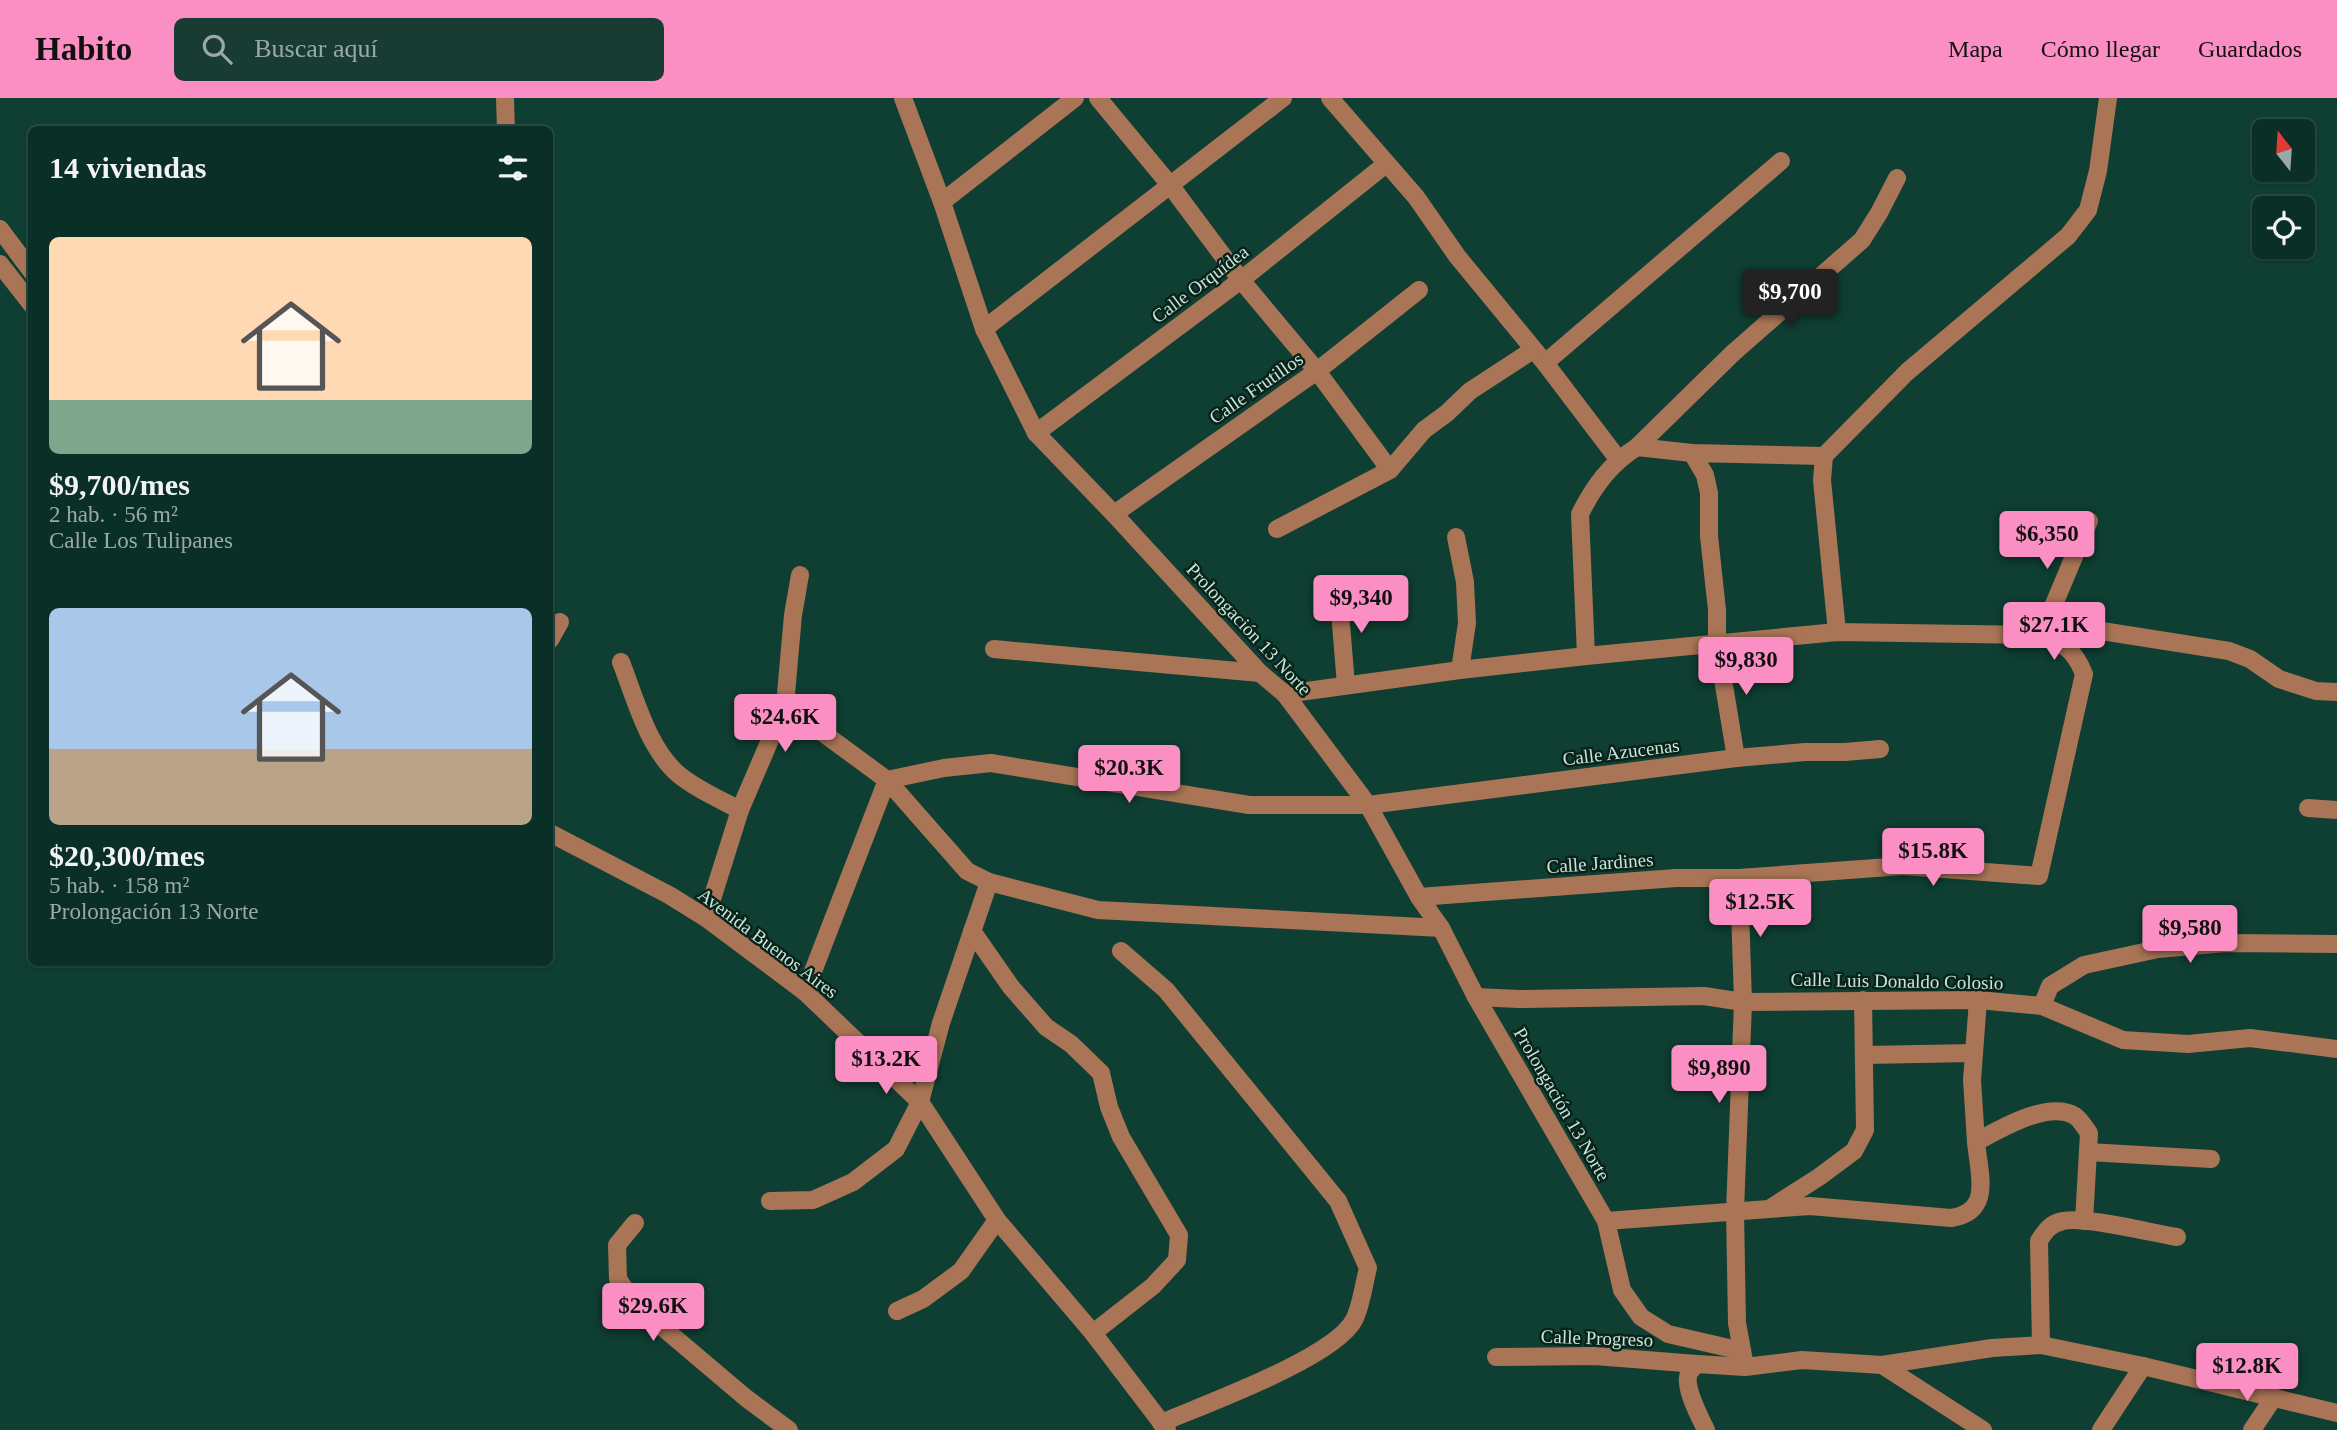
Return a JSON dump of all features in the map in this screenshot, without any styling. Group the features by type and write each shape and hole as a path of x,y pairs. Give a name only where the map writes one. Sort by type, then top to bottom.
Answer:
{"street":[{"path":"505,98 506,126"},
{"path":"894,98 910,117"},
{"name":"Prolongación 13 Norte","path":"903,98 942,202 984,329 1036,433 1259,673 1285,694 1368,805 1419,897 1441,928 1476,997 1606,1221 1622,1290 1641,1317 1668,1334 1744,1359"},
{"path":"942,202 1075,98"},
{"path":"1098,98 1170,185 1241,280 1317,371 1390,470"},
{"path":"984,329 1283,98"},
{"path":"1331,98 1416,197 1457,256 1618,459"},
{"path":"1838,632 1822,480 1824,456 1907,372 2068,236 2088,210 2098,171 2108,98"},
{"path":"1277,529 1390,470 1424,430 1470,391 1539,357 1781,161"},
{"name":"Calle Orquídea","path":"1036,433 1241,280 1386,164"},
{"path":"1586,656 1580,514 1590,494 1618,459 1637,447 1734,353 1862,240 1897,178"},
{"path":"0,229 28,267"},
{"path":"0,264 28,300"},
{"name":"Calle Frutillos","path":"1114,514 1317,371 1419,290"},
{"path":"1637,447 1692,453 1824,456"},
{"path":"1692,453 1705,475 1709,493 1709,536 1717,610 1717,643 1736,758"},
{"path":"2041,635 2089,521"},
{"path":"1456,537 1465,582 1467,623 1460,670"},
{"path":"706,918 740,810 785,705 793,615 800,575"},
{"path":"1338,588 1346,685"},
{"path":"553,635 560,622"},
{"path":"1285,694 1460,670 1838,632 2041,635 2089,629 2229,651 2250,659 2279,679 2316,691 2337,692"},
{"name":"Calle Jardines","path":"1419,897 1676,878 1739,878 1903,866 2039,876 2084,674 2077,657 2064,644 2041,635"},
{"path":"994,649 1259,673"},
{"path":"621,663 648,735 677,773 740,810"},
{"path":"785,705 887,780 967,871 989,882 1098,910 1441,928"},
{"name":"Calle Azucenas","path":"887,780 944,768 991,763 1249,805 1368,805 1736,758 1805,752 1880,750"},
{"path":"805,992 887,780"},
{"path":"2308,808 2337,810"},
{"name":"Avenida Buenos Aires","path":"553,835 670,895 706,918 805,992 920,1102 997,1220 1093,1333 1164,1426"},
{"path":"1739,878 1744,1002 1735,1211 1737,1323 1744,1359 1772,1365 1802,1360 1882,1365 1992,1348 2041,1345 2143,1366 2337,1413"},
{"path":"770,1202 813,1200 853,1181 896,1149 920,1102 941,1023 989,882"},
{"path":"972,931 1011,987 1046,1027 1071,1044 1101,1073 1109,1107 1121,1138 1180,1235 1177,1260 1153,1286 1093,1333"},
{"path":"2042,1006 2050,986 2084,965 2158,949 2226,943 2337,944"},
{"path":"1121,951 1166,990 1338,1201 1368,1268 1354,1320 1336,1340 1283,1371 1164,1426"},
{"name":"Calle Luis Donaldo Colosio","path":"1476,997 1519,999 1704,996 1744,1002 1978,1000 2042,1006 2123,1040 2188,1044 2250,1038 2336,1049"},
{"path":"1769,1209 1854,1151 1865,1130 1863,1000"},
{"path":"1606,1221 1810,1206 1951,1218 1966,1216 1976,1208 1981,1190 1972,1080 1978,1000"},
{"path":"1864,1055 1974,1053"},
{"path":"1976,1142 2041,1113 2060,1111 2076,1116 2089,1133 2084,1221"},
{"path":"2088,1152 2211,1159"},
{"path":"897,1311 923,1299 961,1271 997,1220"},
{"path":"2041,1345 2039,1241 2047,1228 2064,1221 2084,1221 2177,1237"},
{"path":"635,1223 617,1245 618,1279 635,1304 746,1398 789,1430"},
{"name":"Calle Progreso","path":"1496,1357 1595,1356 1697,1364 1744,1359"},
{"path":"1697,1364 1689,1372 1688,1384 1706,1430"},
{"path":"1882,1365 1983,1430"},
{"path":"2101,1430 2143,1366"},
{"path":"2252,1430 2274,1397"}]}
